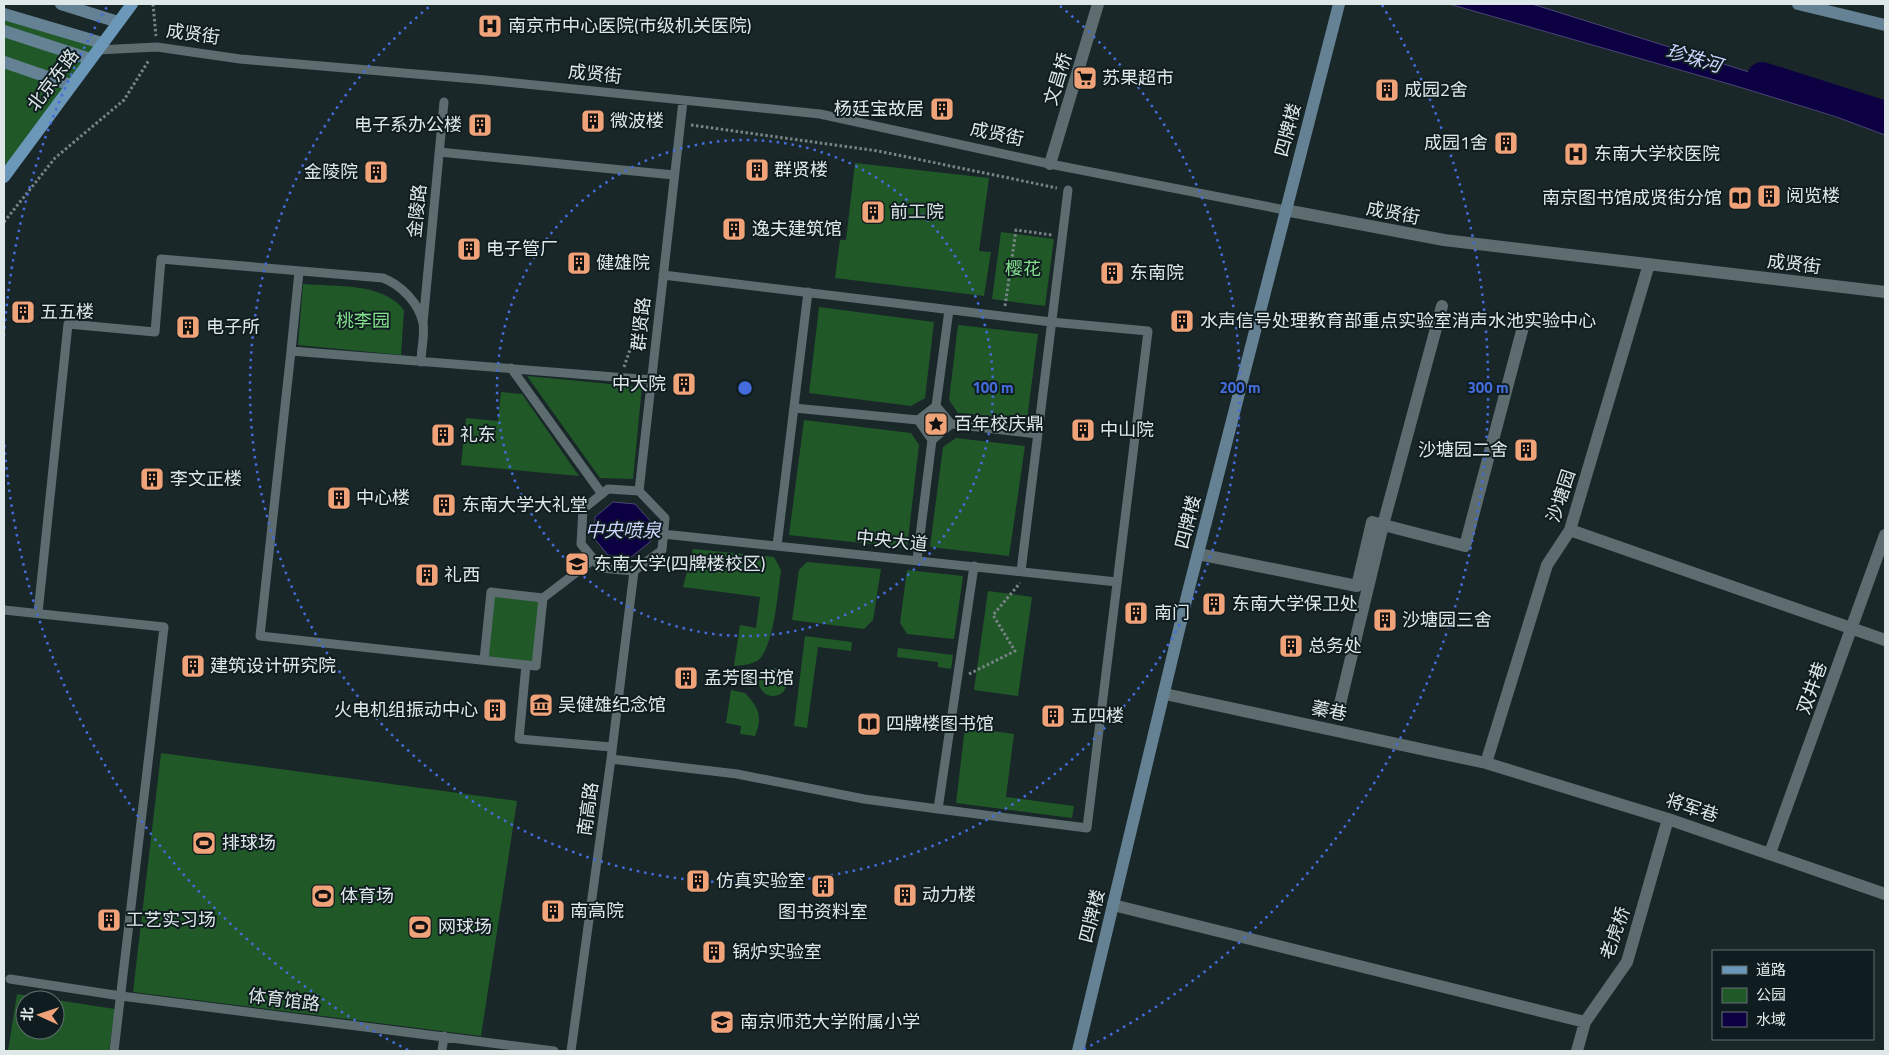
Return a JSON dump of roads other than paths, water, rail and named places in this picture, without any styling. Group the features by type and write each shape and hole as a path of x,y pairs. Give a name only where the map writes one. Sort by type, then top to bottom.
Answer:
{"main road":[{"name":"北京东路","path":"4,177 132,4"}],"street":[{"path":"61,4 118,22"},
{"name":"文昌桥","path":"1050,164 1098,4"},
{"path":"1798,4 1885,25"},
{"name":"四牌楼","path":"1078,1051 1198,554 1338,10"},
{"path":"4,14 96,51"},
{"path":"4,31 96,51"},
{"path":"4,62 71,85"},
{"name":"成贤街","path":"1285,210 1444,240 1885,292"},
{"name":"沙塘园","path":"1486,763 1547,565 1570,530 1649,264"},
{"path":"1340,704 1382,525 1442,306"},
{"path":"1198,554 1356,586 1372,522 1464,546 1522,327"},
{"path":"1570,530 1885,640"},
{"name":"双井巷","path":"1770,853 1885,535"},
{"name":"蓁巷","path":"1165,694 1486,763"},
{"name":"将军巷","path":"1486,763 1668,819 1885,894"},
{"name":"老虎桥","path":"1577,1051 1584,1022 1627,962 1668,819"},
{"path":"1113,905 1584,1022"}],"lane":[{"name":"成贤街","path":"96,51 157,46 240,59 486,80 820,114 1050,164 1285,210"},
{"name":"群贤路","path":"640,491 683,101"},
{"name":"金陵路","path":"421,362 444,102"},
{"path":"439,152 674,175"},
{"path":"1025,571 1038,434 1054,323 1068,190"},
{"path":"38,613 68,324 155,332 161,258 299,272 383,278 400,286 412,301 423,323"},
{"path":"299,272 260,636 536,666 543,598"},
{"path":"611,759 737,774 864,800 1087,828 1148,331 1054,323 663,275"},
{"path":"777,546 808,292"},
{"path":"794,408 918,420 936,406 949,310"},
{"path":"291,351 652,380"},
{"path":"511,368 602,494"},
{"path":"936,406 951,424 1038,434"},
{"path":"917,560 932,440 918,420"},
{"path":"932,440 951,424"},
{"path":"608,489 640,491 665,518 662,550 634,571 601,568 581,544 583,509 602,494 608,489"},
{"name":"中央大道","path":"663,534 1118,582"},
{"path":"484,660 491,592 543,598 594,559"},
{"path":"938,809 974,566"},
{"name":"南高路","path":"571,1051 611,759 634,571"},
{"path":"4,610 164,627 114,1051"},
{"path":"526,665 519,739 611,747"},
{"name":"体育馆路","path":"10,979 121,996 554,1051"},
{"path":"442,1051 444,1036"}],"water":[{"path":"1449,4 1532,4 1816,93 1885,118 1885,135 1834,116 1736,86"},
{"name":"中央喷泉","path":"613,502 635,504 652,523 650,542 631,557 608,555 594,538 595,517"}],"waterway":[{"name":"珍珠河","path":"1762,77 1885,116"}],"place":[{"name":"南京市中心医院(市级机关医院)","path":"490,26"},
{"name":"苏果超市","path":"1085,78"},
{"name":"成园2舍","path":"1387,90"},
{"name":"杨廷宝故居","path":"942,109"},
{"name":"微波楼","path":"593,121"},
{"name":"电子系办公楼","path":"480,125"},
{"name":"成园1舍","path":"1506,143"},
{"name":"东南大学校医院","path":"1576,154"},
{"name":"群贤楼","path":"757,170"},
{"name":"金陵院","path":"376,172"},
{"name":"阅览楼","path":"1769,196"},
{"name":"南京图书馆成贤街分馆","path":"1740,198"},
{"name":"前工院","path":"873,212"},
{"name":"逸夫建筑馆","path":"734,229"},
{"name":"电子管厂","path":"469,249"},
{"name":"健雄院","path":"579,263"},
{"name":"东南院","path":"1112,273"},
{"name":"五五楼","path":"23,312"},
{"name":"水声信号处理教育部重点实验室消声水池实验中心","path":"1182,321"},
{"name":"电子所","path":"188,327"},
{"name":"中大院","path":"684,384"},
{"name":"百年校庆鼎","path":"936,424"},
{"name":"中山院","path":"1083,430"},
{"name":"礼东","path":"443,435"},
{"name":"沙塘园二舍","path":"1526,450"},
{"name":"李文正楼","path":"152,479"},
{"name":"中心楼","path":"339,498"},
{"name":"东南大学大礼堂","path":"444,505"},
{"name":"东南大学(四牌楼校区)","path":"577,564"},
{"name":"礼西","path":"427,575"},
{"name":"东南大学保卫处","path":"1214,604"},
{"name":"南门","path":"1136,613"},
{"name":"沙塘园三舍","path":"1385,620"},
{"name":"总务处","path":"1291,646"},
{"name":"建筑设计研究院","path":"193,666"},
{"name":"孟芳图书馆","path":"686,678"},
{"name":"吴健雄纪念馆","path":"541,705"},
{"name":"火电机组振动中心","path":"495,710"},
{"name":"五四楼","path":"1053,716"},
{"name":"四牌楼图书馆","path":"869,724"},
{"name":"排球场","path":"204,843"},
{"name":"仿真实验室","path":"698,881"},
{"name":"图书资料室","path":"823,886"},
{"name":"动力楼","path":"905,895"},
{"name":"体育场","path":"323,896"},
{"name":"南高院","path":"553,911"},
{"name":"工艺实习场","path":"109,920"},
{"name":"网球场","path":"420,927"},
{"name":"锅炉实验室","path":"714,952"},
{"name":"南京师范大学附属小学","path":"722,1022"}],"park label":[{"name":"樱花","path":"1023,269"},
{"name":"桃李园","path":"363,321"}]}
